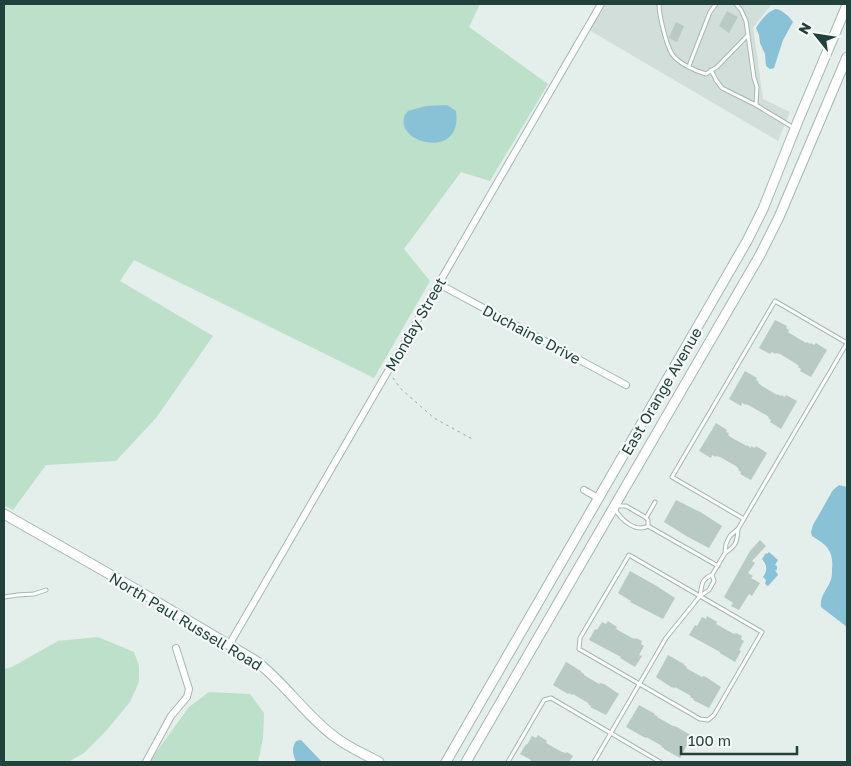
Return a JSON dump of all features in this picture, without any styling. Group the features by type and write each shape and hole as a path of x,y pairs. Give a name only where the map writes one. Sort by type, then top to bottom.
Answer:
{"street":[{"name":"Monday Street","path":"229,645 601,4"},
{"name":"East Orange Avenue","path":"446,762 747,241 763,209 847,5"},
{"name":"East Orange Avenue","path":"466,762 760,255 779,217 847,57"},
{"name":"Duchaine Drive","path":"439,284 626,384"},
{"path":"584,490 614,506"},
{"name":"North Paul Russell Road","path":"4,514 132,587 267,670 313,717 335,736 379,762"},
{"path":"146,762 171,716 187,697 189,689 176,648"}],"lane":[{"path":"659,4 660,17 671,53 678,60 699,72 706,74 717,66 748,35"},
{"path":"689,66 710,12 716,4"},
{"path":"736,4 746,21 757,87 756,105"},
{"path":"711,70 722,88 756,105 795,129"},
{"path":"700,596 702,585 706,578 712,575 725,553 726,544 730,536 738,529 744,519 847,343 775,301 672,478 744,519"},
{"path":"646,518 655,502"},
{"path":"648,526 646,518 626,506 614,506 620,518 637,528 648,526 718,566"},
{"path":"725,553 733,548 738,540 738,529"},
{"path":"629,555 700,596 762,632 714,715 708,720 700,719 579,649 580,638 629,555"},
{"path":"594,762 666,638 700,596 709,590 714,581 712,575"},
{"path":"4,597 18,594 34,594 46,590"},
{"path":"508,762 544,700 550,698 660,762"}],"path":[{"path":"388,372 401,389 434,418 474,440"}],"shaded area":[{"path":"604,4 772,4 753,27 763,99 790,112 778,141 589,30"}],"green space":[{"path":"4,4 480,4 469,27 548,84 490,181 461,172 404,249 430,281 374,378 134,260 120,281 213,336 156,418 116,461 46,465 13,510 4,505"},
{"path":"98,637 134,652 139,666 139,682 130,702 106,731 84,753 68,762 4,762 4,669 12,667 58,641"},
{"path":"209,692 250,694 264,713 263,738 258,762 149,762 189,707"}],"water":[{"path":"776,9 793,22 783,40 774,68 770,69 766,66 765,54 756,28 767,14"},
{"path":"447,105 456,111 455,126 450,136 441,142 430,143 410,135 405,127 404,117 408,111 426,106"},
{"path":"839,485 847,487 847,627 821,607 822,597 832,578 832,558 828,549 822,542 812,536 811,532 833,490"},
{"path":"769,552 778,560 775,565 777,570 775,570 778,575 768,586 765,584 766,580 763,577 766,568 762,559"},
{"path":"301,740 322,762 296,762 293,747 296,741"}],"building":[{"path":"727,11 738,17 729,33 719,26"},
{"path":"676,22 684,26 677,42 669,38"},
{"path":"775,320 787,326 788,332 806,343 814,345 816,343 827,350 811,377 800,371 799,366 780,354 772,352 770,354 759,348"},
{"path":"745,371 757,378 756,380 762,386 777,395 785,397 786,395 797,401 781,429 770,422 771,420 766,415 746,404 742,403 741,406 729,399"},
{"path":"716,423 727,430 726,432 732,438 751,448 751,446 755,448 756,446 767,453 751,480 740,474 741,472 736,466 720,457 712,455 711,458 699,451"},
{"path":"676,500 722,526 709,548 664,522"},
{"path":"760,540 766,546 752,561 755,563 748,573 753,576 751,578 760,583 752,596 749,594 739,610 731,606 733,603 724,597 750,551"},
{"path":"630,571 675,598 663,619 630,602 618,593"},
{"path":"707,616 717,622 716,624 742,636 741,639 744,641 735,662 689,635 702,617 706,619"},
{"path":"608,621 617,627 616,629 642,641 641,644 644,646 639,655 642,656 635,667 621,657 589,640 595,629 597,630 602,622 606,624"},
{"path":"668,655 684,664 686,668 702,677 706,677 721,687 709,708 656,677"},
{"path":"566,662 584,675 599,684 604,684 619,694 606,715 590,707 588,703 573,694 568,694 553,685"},
{"path":"639,705 692,736 680,758 626,727"},
{"path":"538,735 547,741 546,743 573,756 569,762 530,762 531,760 520,754 532,736 536,738"}]}
